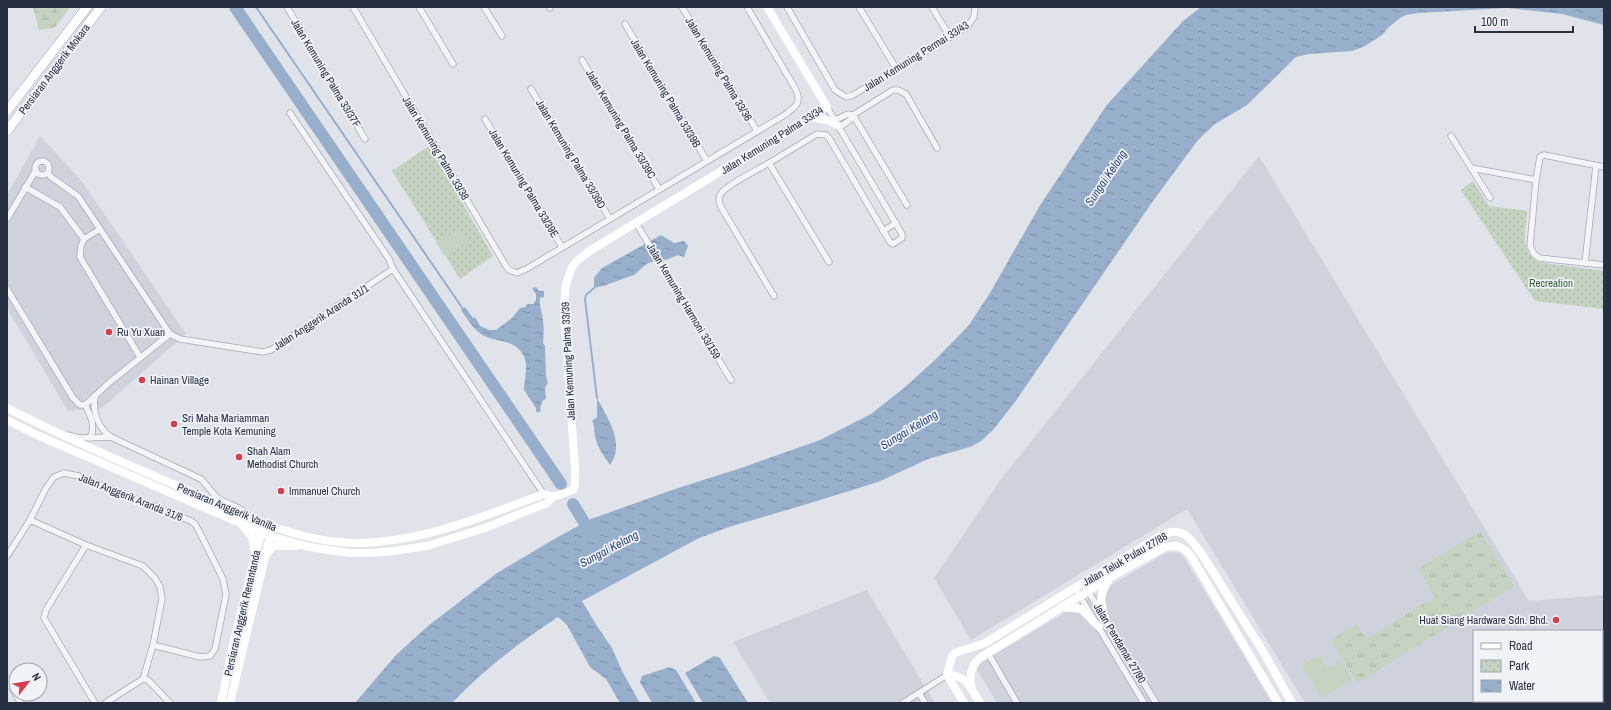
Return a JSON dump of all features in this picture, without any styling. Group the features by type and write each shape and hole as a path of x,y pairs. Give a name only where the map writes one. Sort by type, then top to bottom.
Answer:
{"main road":[{"name":"Persiaran Anggerik Mokara","path":"7,111 88,7"},
{"name":"Persiaran Anggerik Mokara","path":"7,130 101,7"},
{"name":"Jalan Kemuning Palma 33/34","path":"701,183 827,107 768,7"},
{"path":"810,117 837,124"},
{"name":"Jalan Kemuning Palma 33/39","path":"553,497 573,490 575,485 564,314 566,284 570,271 578,260 591,250 701,183"},
{"name":"Persiaran Anggerik Vanilla","path":"7,408 103,454 250,517 263,524 273,528 330,540 357,543 384,541 425,534 471,521 544,494"},
{"name":"Persiaran Anggerik Vanilla","path":"7,420 45,439 261,533 309,547 370,553 410,549 485,528 547,503"},
{"path":"544,494 553,497 547,503"},
{"path":"241,523 252,537 255,555"},
{"name":"Persiaran Anggerik Renantanda","path":"220,703 263,524"},
{"path":"230,703 264,558 273,528"},
{"name":"Jalan Teluk Pulau 27/88","path":"947,675 952,656 955,652 984,643 1165,533 1180,532 1192,541 1203,556 1264,653 1292,703"},
{"name":"Jalan Teluk Pulau 27/88","path":"972,689 970,680 973,667 976,662 988,653 1109,578 1165,547 1172,545 1179,546 1186,550 1278,703"},
{"path":"264,558 273,546 309,547"},
{"path":"1106,621 1102,607 1101,594 1109,578"},
{"path":"1062,608 1081,609 1099,627"},
{"path":"964,703 947,675 954,674 963,678 972,689 980,703"}],"street":[{"name":"Jalan Kemuning Palma 33/37F","path":"287,7 365,138"},
{"name":"Jalan Kemuning Palma 33/38","path":"353,7 509,270 517,273 562,247"},
{"path":"418,7 454,64"},
{"path":"484,7 502,36"},
{"name":"Jalan Kemuning Palma 33/36","path":"682,7 757,131"},
{"path":"562,247 757,131 793,109 797,104 799,98 798,94 746,7"},
{"name":"Jalan Kemuning Permai 33/43","path":"787,7 836,90 846,97 853,95 897,70 971,23 974,17 975,7"},
{"path":"859,7 897,70"},
{"path":"932,7 950,37"},
{"name":"Jalan Kemuning Palma 33/39B","path":"625,24 707,161"},
{"name":"Jalan Kemuning Palma 33/39C","path":"582,60 659,189"},
{"name":"Jalan Kemuning Palma 33/39D","path":"531,89 610,219"},
{"path":"837,124 848,114 853,115 893,90 898,90 906,94 938,148"},
{"path":"774,296 718,200 720,194 731,185 770,164 817,134 826,135 829,138 891,243 902,238 902,234 896,223 827,107"},
{"path":"290,113 389,259 393,269 544,494 547,503"},
{"path":"853,115 907,205"},
{"name":"Jalan Kemuning Palma 33/39E","path":"485,119 562,247"},
{"path":"1451,136 1490,198"},
{"path":"1604,167 1544,155 1540,157 1536,180 1530,246 1531,250 1539,258 1604,265"},
{"path":"7,219 36,170 36,163 43,160 49,164 50,168 48,173"},
{"path":"770,164 828,262"},
{"path":"1585,263 1596,166"},
{"path":"1471,168 1536,180"},
{"path":"36,170 41,175 48,173"},
{"path":"48,173 51,177 78,196 170,334 140,357 85,405"},
{"path":"25,187 60,207 84,239"},
{"name":"Jalan Kemuning Harmoni 33/159","path":"636,223 731,380"},
{"path":"884,231 896,223"},
{"path":"100,229 84,239 80,257 140,357"},
{"name":"Jalan Anggerik Aranda 31/1","path":"170,334 180,339 193,342 263,352 271,350 393,269"},
{"path":"7,289 73,398 80,405 85,405"},
{"path":"95,395 94,403 96,417 103,430 111,437 201,479 210,487 214,495 243,510 250,517"},
{"path":"85,405 94,427 90,438"},
{"path":"57,431 80,438 111,437"},
{"name":"Jalan Anggerik Aranda 31/6","path":"7,556 30,520 36,504 49,483 57,475 64,472 92,481 195,524 222,575 226,587 226,595 215,649 210,656 200,657 153,645"},
{"path":"30,520 86,545 143,566 155,578 160,587 162,599 153,645 143,679 105,703"},
{"path":"86,545 46,610 44,618 95,703"},
{"name":"Jalan Pendamar 27/90","path":"1083,583 1156,703"},
{"name":"Jalan Pendamar 27/90","path":"1075,588 1144,703"},
{"path":"988,653 1017,703"},
{"path":"903,703 947,675"},
{"path":"143,679 148,680 170,703"},
{"path":"7,680 21,703"},
{"path":"919,693 925,703"}],"shaded area":[{"path":"40,136 81,180 186,334 102,408 68,411 7,308 7,195"},
{"path":"1259,156 1529,601 1604,595 1604,703 1305,703 1187,509 971,640 934,578 1002,478"},
{"path":"1166,553 1180,553 1187,562 1272,703 997,703 977,670 980,663"},
{"path":"867,590 935,703 770,703 733,642"}],"green space":[{"path":"33,7 71,7 54,28 39,30"},
{"path":"429,146 493,256 460,279 392,171"},
{"name":"Recreation","path":"1473,181 1489,206 1527,211 1525,232 1526,245 1531,256 1537,262 1604,271 1604,309 1535,301 1461,190"},
{"path":"460,229 468,242 444,256 436,242"},
{"path":"1480,531 1514,586 1357,683 1331,640 1357,624 1366,639 1435,597 1418,569"},
{"path":"1319,655 1328,669 1341,661 1352,679 1322,698 1302,666"}],"water":[{"name":"Sungai Kelang","path":"1201,7 1604,7 1604,25 1562,14 1507,8 1418,13 1406,15 1400,18 1382,35 1365,46 1352,51 1309,54 1296,57 1247,105 1215,124 1198,140 1153,201 1015,402 993,430 981,441 970,447 928,459 878,482 732,526 699,538 582,601 612,648 622,671 640,703 620,703 606,679 590,667 567,625 558,617 502,657 476,679 452,703 355,703 396,655 428,626 497,573 556,538 591,519 820,440 871,414 904,388 936,359 969,325 990,293 1039,207 1106,106 1183,21"},
{"path":"661,235 674,243 684,241 688,246 684,257 678,255 668,259 648,263 634,275 594,288 594,278 602,268"},
{"path":"536,287 539,291 544,291 544,297 540,298 540,302 544,333 543,343 545,346 546,376 548,383 545,388 546,399 543,400 540,408 541,411 538,413 524,390 526,367 525,359 521,352 512,344 487,337 478,332 461,310 465,307 473,318 475,317 480,326 489,330 496,330 512,318 520,308 525,307 527,304 533,304 536,300 536,294 532,288"},
{"path":"597,398 610,422 616,440 614,457 610,465 597,444 592,421 597,417"},
{"path":"714,656 720,658 748,703 703,703 685,673"},
{"path":"670,667 676,670 696,703 652,703 640,682 642,676"}],"waterway":[{"path":"235,7 561,484"},
{"path":"256,7 463,309"},
{"path":"594,288 586,295 585,299 597,398"},
{"path":"573,504 593,537"}],"place":[{"name":"Ru Yu Xuan","path":"109,332"},
{"name":"Hainan Village","path":"142,380"},
{"name":"Sri Maha Mariamman Temple Kota Kemuning","path":"174,424"},
{"name":"Shah Alam Methodist Church","path":"239,457"},
{"name":"Immanuel Church","path":"281,491"},
{"name":"Huat Siang Hardware Sdn. Bhd.","path":"1556,620"}]}
